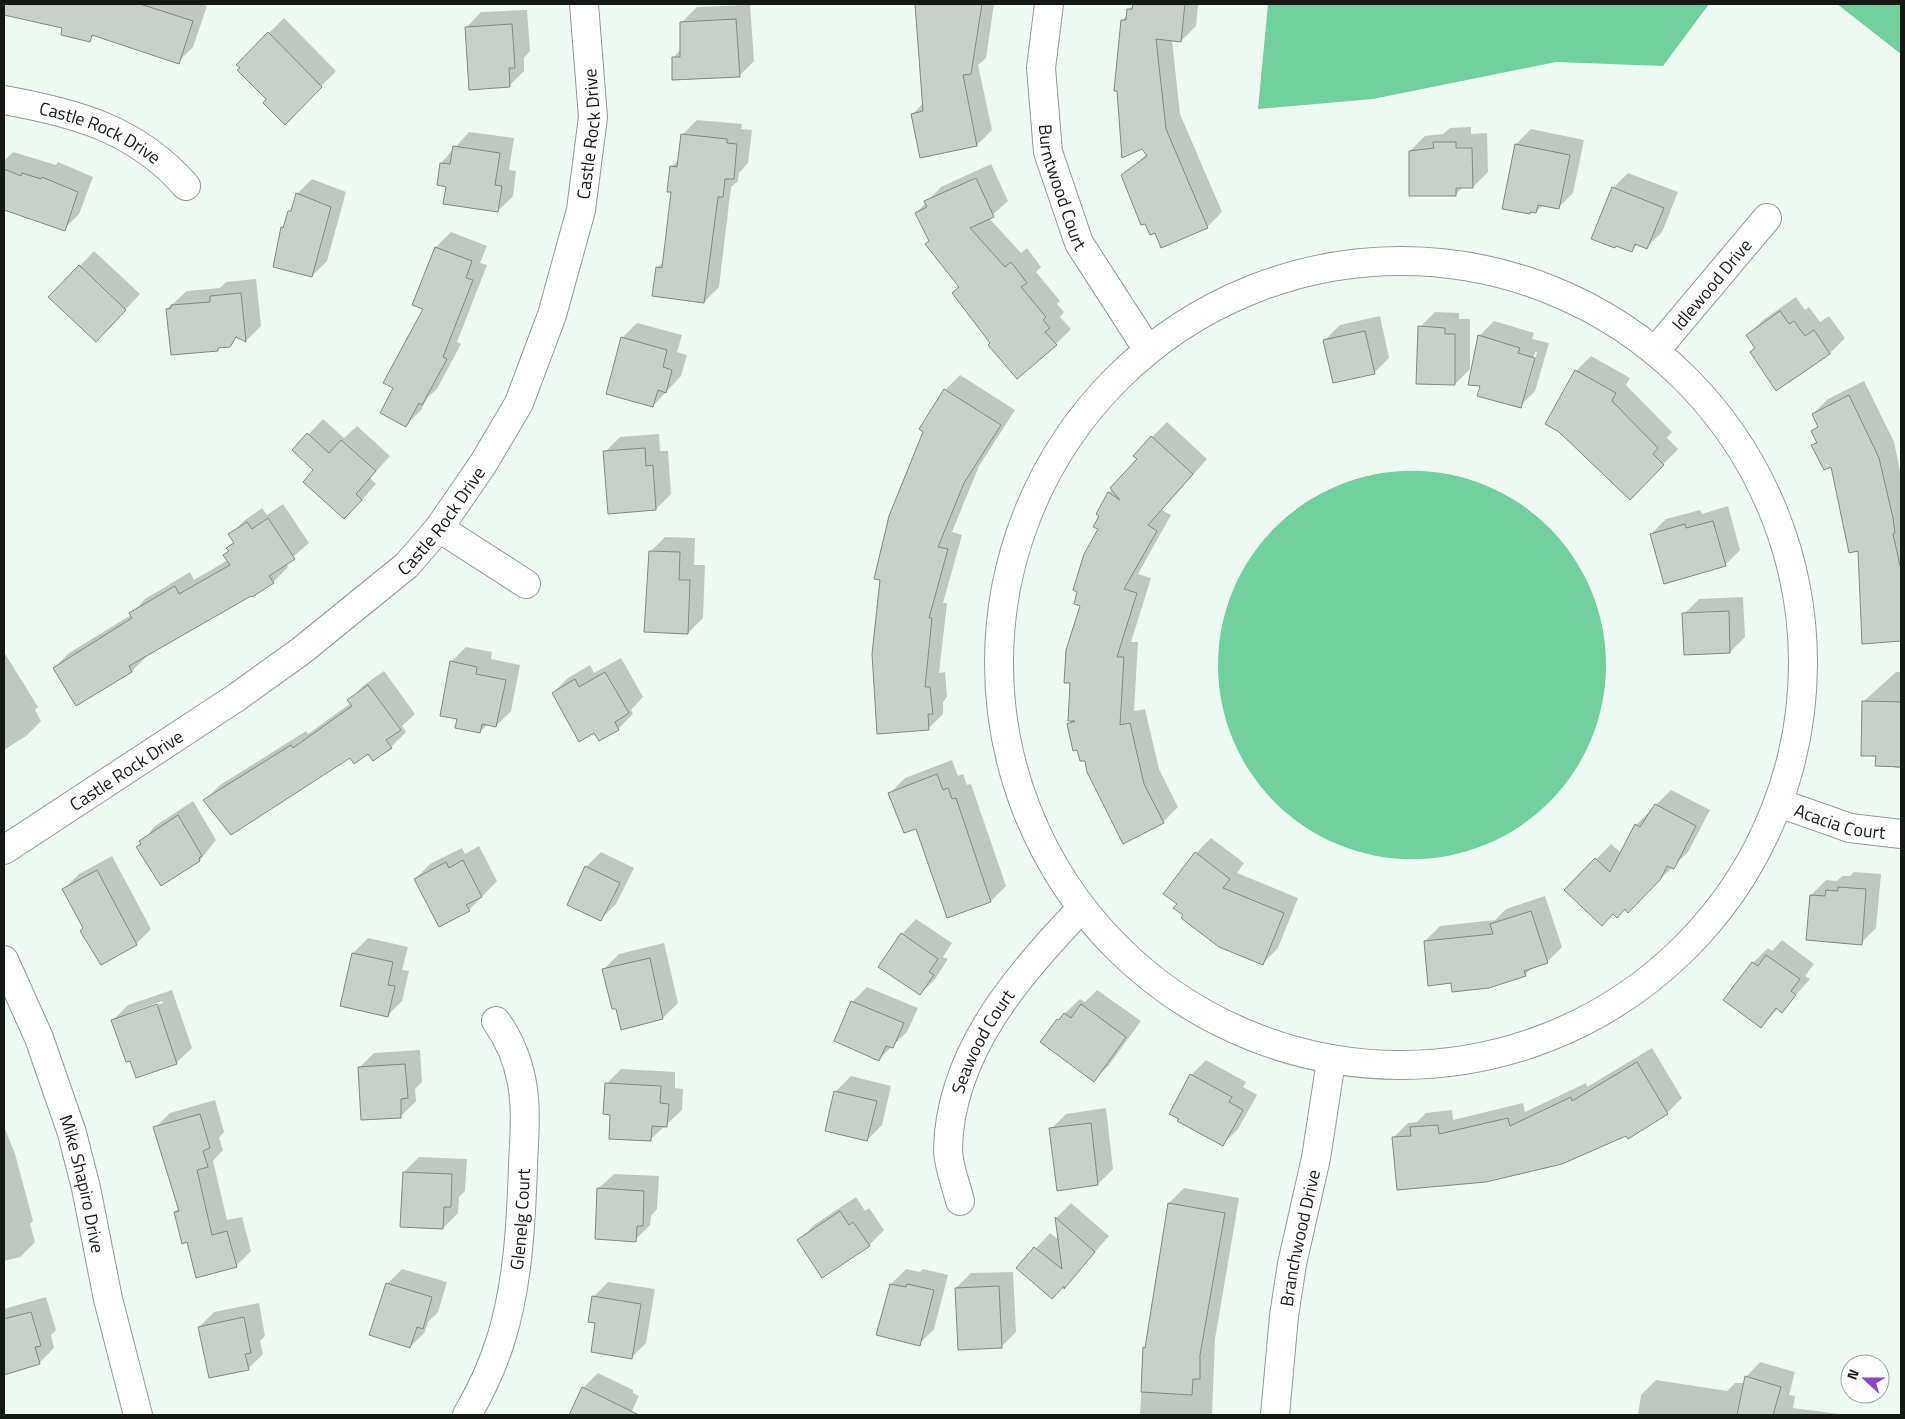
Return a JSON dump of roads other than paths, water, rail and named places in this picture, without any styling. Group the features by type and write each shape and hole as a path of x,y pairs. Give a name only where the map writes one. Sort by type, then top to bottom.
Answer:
{"street":[{"name":"Castle Rock Drive","path":"4,850 236,697 301,651 407,565 439,528 483,464 519,403 557,296 581,210 593,117 584,4"},
{"name":"Burntwood Court","path":"1049,4 1041,68 1048,152 1079,243 1148,350"},
{"name":"Castle Rock Drive","path":"4,100 71,114 118,132 142,146 168,165 186,186"},
{"name":"Idlewood Drive","path":"1656,350 1767,218"},
{"path":"1382,260 1440,261 1495,270 1549,288 1610,317 1656,350 1699,389 1732,431 1764,485 1787,546 1801,613 1804,654 1801,713 1779,803 1742,878 1720,911 1667,966 1638,990 1599,1015 1558,1035 1507,1053 1450,1064 1331,1061 1260,1042 1224,1026 1160,987 1127,959 1081,909 1058,874 1038,838 1019,789 1008,746 1000,694 999,661 1004,599 1018,543 1033,502 1054,459 1100,396 1148,350 1210,308 1264,284 1340,264 1382,260"},
{"path":"439,528 526,584"},
{"name":"Acacia Court","path":"1779,803 1850,828 1901,834"},
{"name":"Seawood Court","path":"960,1201 948,1150 955,1098 963,1072 1002,999 1040,953 1081,909"},
{"name":"Mike Shapiro Drive","path":"4,960 38,1038 72,1133 86,1188 108,1299 138,1415"},
{"name":"Glenelg Court","path":"467,1415 482,1387 503,1333 513,1280 521,1219 526,1114 522,1083 508,1037 496,1021"},
{"name":"Branchwood Drive","path":"1274,1415 1284,1316 1292,1264 1316,1158 1331,1061"}]}
